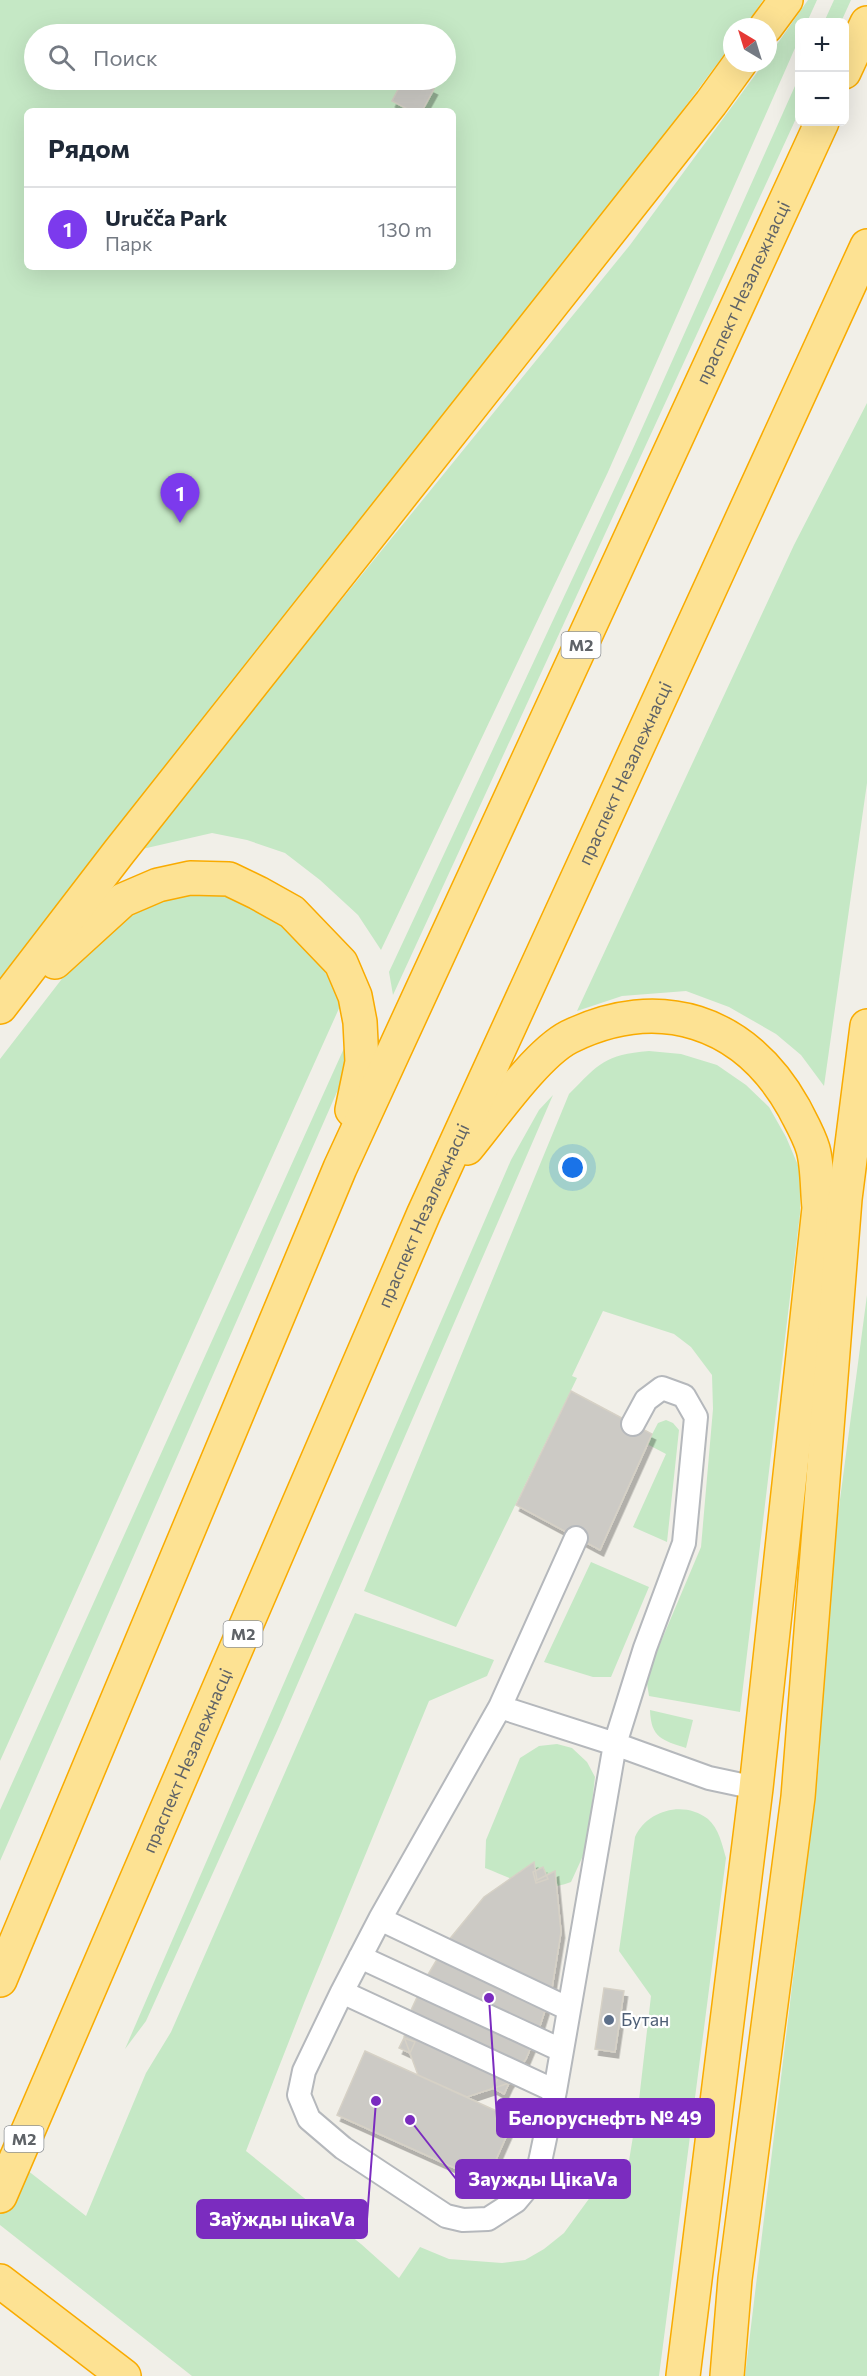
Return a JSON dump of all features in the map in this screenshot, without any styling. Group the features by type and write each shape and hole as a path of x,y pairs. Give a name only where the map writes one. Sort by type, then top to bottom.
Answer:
{"highway":[{"path":"773,18 786,0"},
{"path":"849,61 867,23"},
{"path":"0,1007 118,852 711,104 734,72"},
{"name":"праспект Незалежнасці","path":"0,1980 340,1168 820,126"},
{"name":"праспект Незалежнасці","path":"0,2196 438,1184 867,246"},
{"path":"0,1015 79,938 123,900 158,885 190,878 229,879 292,912 341,963 355,996 360,1022 362,1062 340,1168"},
{"path":"438,1184 544,1055 567,1038 607,1023 637,1016 669,1017 703,1023 732,1037 761,1061 782,1087 813,1149 819,1208 756,1788 683,2376"},
{"path":"727,2376 735,2279 798,1797 844,1199 867,1026"},
{"path":"756,1788 798,1797"},
{"path":"0,2281 124,2376"}],"lane":[{"path":"576,1538 500,1707 380,1919 342,1992 304,2071 299,2095 309,2119 343,2148 446,2216 463,2220 488,2219 516,2201 537,2176 555,2091 615,1744 645,1648 684,1544 696,1417 684,1396 662,1389 646,1400 633,1424"},
{"path":"500,1707 710,1778 756,1788"},
{"path":"380,1919 569,2009"},
{"path":"360,1957 561,2050"},
{"path":"342,1992 555,2091"}],"green space":[{"path":"0,0 763,0 751,18 723,18 723,56 625,187 84,870 0,981"},
{"path":"808,0 817,0 809,18 795,18"},
{"path":"834,0 851,0 843,18 826,18"},
{"path":"795,19 795,48 608,472 381,950 358,915 320,880 285,853 247,840 212,833 138,850 630,245 757,72 777,72 777,44"},
{"path":"795,86 795,121 393,995 389,972 631,453"},
{"path":"867,403 867,783 824,1086 801,1055 776,1034 729,1007 686,991 622,996 577,1011 794,545"},
{"path":"210,894 241,898 266,909 316,953 341,1004 0,1761 0,1059 78,958 114,923 174,896"},
{"path":"350,1035 347,1069 0,1861 0,1810"},
{"path":"649,1051 681,1054 717,1065 746,1085 769,1107 786,1137 800,1170 800,1214 740,1712 649,1696 646,1677 701,1547 713,1409 712,1375 691,1347 674,1334 603,1311 572,1376 577,1378 456,1627 364,1591 569,1094 604,1062 622,1055"},
{"path":"553,1095 278,1729 146,2021 125,2049 511,1160 539,1110"},
{"path":"867,1295 867,2376 745,2376 819,1763 827,1598"},
{"path":"666,1420 673,1423 679,1430 667,1542 633,1527 666,1454 647,1444 658,1423"},
{"path":"591,1562 649,1587 611,1677 593,1677 544,1662"},
{"path":"355,1613 494,1660 487,1676 429,1701 304,2003 246,2151 361,2244 399,2278 420,2247 449,2259 502,2263 525,2260 564,2233 599,2185 624,2191 639,2100 651,1996 619,1951 635,1837 648,1820 657,1814 678,1809 698,1813 715,1827 726,1858 659,2376 192,2376 0,2225 0,2149 86,2216 146,2073 171,2032"},
{"path":"650,1710 693,1720 686,1748 670,1743 659,1736 653,1727"},
{"path":"557,1744 572,1748 587,1762 595,1777 587,1847 571,1882 559,1886 537,1886 517,1881 485,1868 486,1840 520,1758 539,1746"}],"building":[{"path":"398,90 433,90 424,108 405,108 392,101"},
{"path":"571,1391 652,1434 600,1550 516,1505"},
{"path":"534,1862 537,1880 555,1871 561,1932 552,1988 526,2059 509,2083 467,2097 418,2075 404,2037 412,2008 427,1976 448,1941 484,1897"},
{"path":"543,1867 548,1879 536,1883 533,1872"},
{"path":"604,1988 624,1991 615,2052 595,2049"},
{"path":"404,2038 415,2042 410,2053 399,2048"},
{"path":"365,2051 514,2119 486,2182 337,2115"},
{"path":"498,2078 509,2083 504,2094 493,2088"}],"place":[{"name":"Uručča Park","path":"180,523"},
{"name":"Белоруснефть № 49","path":"489,1998"},
{"name":"Бутан","path":"609,2020"},
{"name":"Заўжды цікаVа","path":"376,2101"},
{"name":"Заужды ЦікаVа","path":"410,2120"}]}
